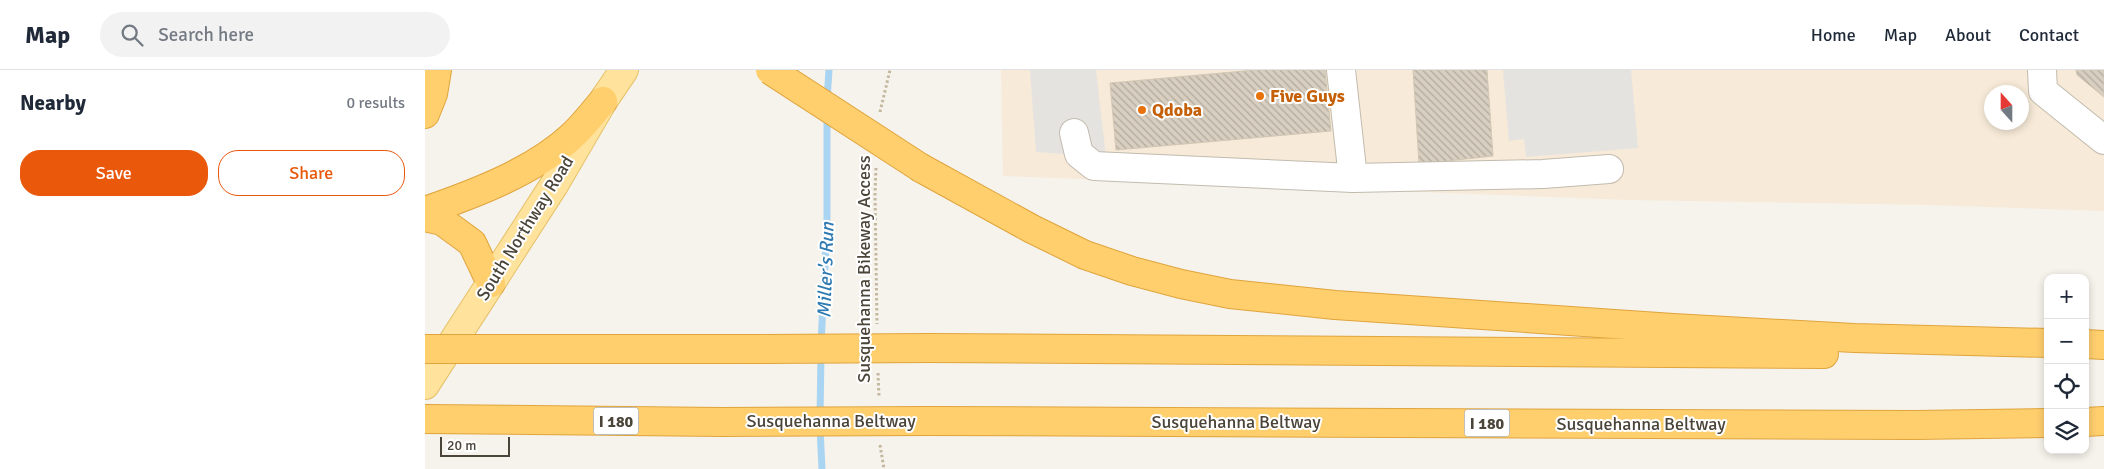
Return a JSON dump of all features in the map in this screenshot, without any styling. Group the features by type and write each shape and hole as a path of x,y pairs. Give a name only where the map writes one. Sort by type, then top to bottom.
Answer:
{"highway":[{"path":"425,114 433,94 437,70"},
{"path":"770,70 921,168 1033,229 1085,254 1132,271 1181,284 1230,294 1335,305 1683,329 1854,338 2044,343"},
{"path":"425,211 491,186 523,170 572,136 603,101"},
{"path":"425,217 442,221 472,243 491,282"},
{"path":"2089,344 2104,345"},
{"path":"425,349 929,348 2044,355"},
{"path":"2089,355 2104,355"},
{"name":"Susquehanna Beltway","path":"425,419 723,422 927,421 1895,425 2044,422"},
{"path":"2089,422 2104,421"}],"main road":[{"name":"South Northway Road","path":"425,385 554,185 603,101 624,70"}],"lane":[{"path":"1341,70 1353,178"},
{"path":"2042,70 2043,91 2104,140"},
{"path":"1074,133 1079,154 1094,166 1353,178 1543,174 1609,168"}],"path":[{"path":"879,116 890,70"},
{"name":"Susquehanna Bikeway Access","path":"876,164 877,332"},
{"name":"Susquehanna Bikeway Access","path":"878,372 879,402"},
{"path":"880,442 884,469"}],"shaded area":[{"path":"1001,70 2104,70 2104,211 1929,205 1628,200 1003,176"},
{"path":"1030,70 1096,70 1106,157 1036,152"},
{"path":"1503,70 1631,70 1638,148 1526,157 1524,139 1509,141"}],"building":[{"path":"1255,70 1325,70 1331,131 1116,150 1110,83"},
{"path":"1413,70 1487,70 1493,156 1419,164"},
{"path":"2076,70 2104,70 2104,97 2077,75"}],"waterway":[{"name":"Miller's Run","path":"827,100 829,70"},
{"name":"Miller's Run","path":"821,344 827,224 827,115"},
{"name":"Miller's Run","path":"820,417 821,355"},
{"name":"Miller's Run","path":"820,428 822,469"}],"place":[{"name":"Five Guys","path":"1260,96"},
{"name":"Qdoba","path":"1142,110"}]}
